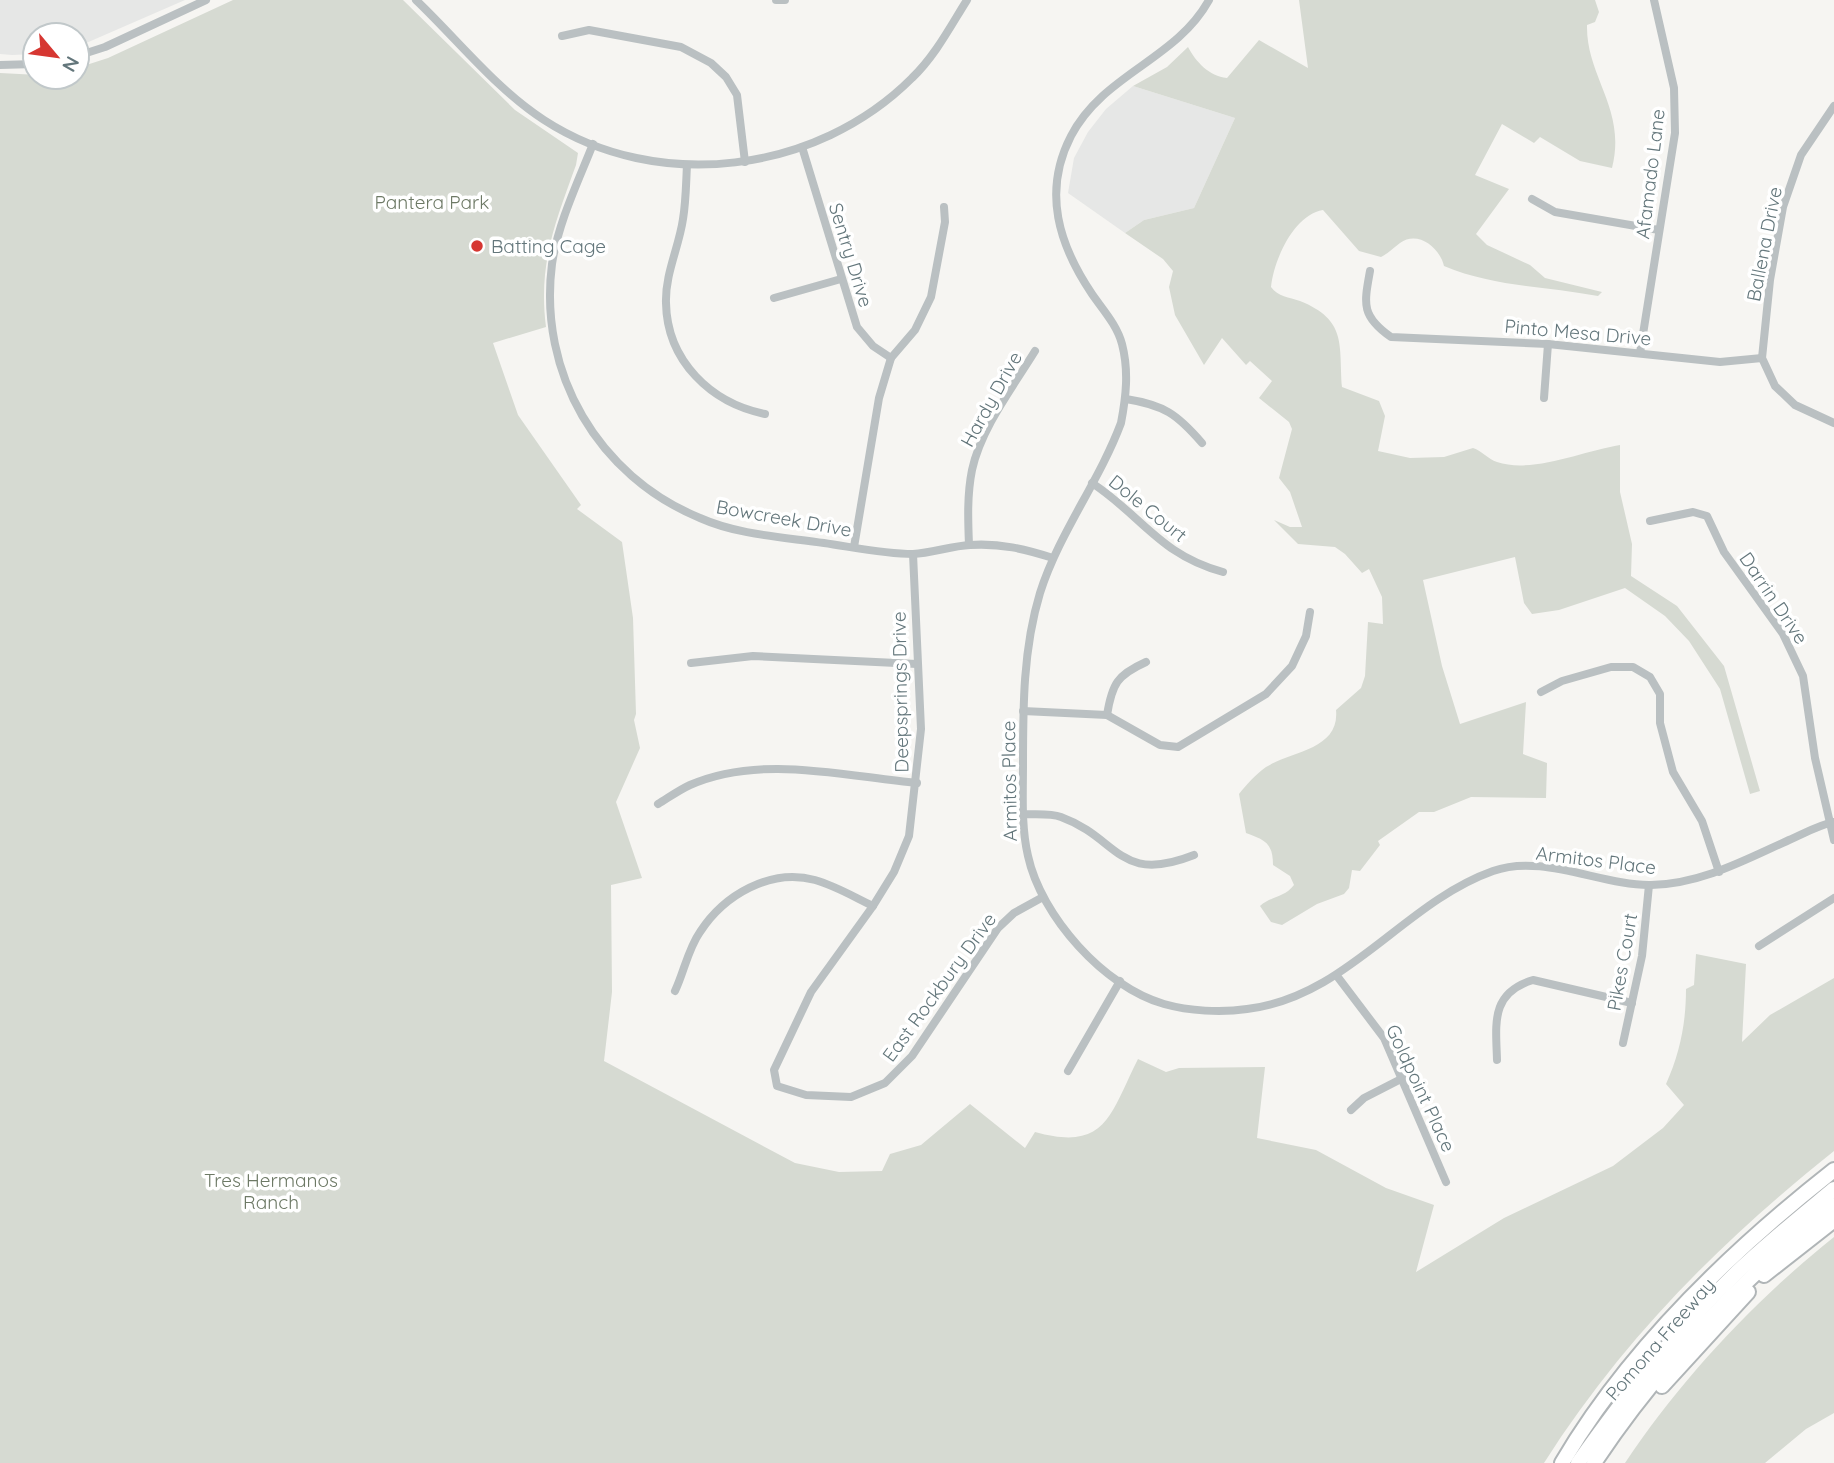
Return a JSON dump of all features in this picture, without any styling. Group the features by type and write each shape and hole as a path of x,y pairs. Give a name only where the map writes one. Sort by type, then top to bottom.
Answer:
{"highway":[{"name":"Pomona Freeway","path":"1562,1463 1634,1363 1693,1296 1791,1203 1834,1170"},
{"path":"1578,1463 1641,1377 1686,1324 1732,1276 1834,1189"},
{"path":"1594,1463 1652,1383 1697,1329 1786,1244 1834,1205"},
{"name":"Pomona Freeway","path":"1606,1463 1653,1396 1707,1333 1765,1275 1834,1220"}],"street":[{"path":"91,52 206,0"},
{"path":"416,0 526,107 562,131 635,158 687,165 745,162 775,156 855,123 886,102 914,77 937,48 967,0"},
{"path":"776,0 785,0"},
{"name":"Armitos Place","path":"1209,0 1202,13 1166,51 1124,75 1091,104 1070,136 1058,168 1056,205 1059,230 1066,250 1109,317 1121,342 1126,369 1126,399 1115,441 1053,558 1031,630 1023,711 1023,814 1028,857 1043,897 1076,946 1120,982 1162,1003 1207,1010 1234,1010 1286,1001 1337,976 1455,888 1497,869 1544,867 1649,885 1691,880 1719,872 1831,822"},
{"name":"Afamado Lane","path":"1640,353 1675,133 1674,88 1654,0"},
{"path":"562,36 589,30 681,47 711,63 726,77 737,95 745,162"},
{"path":"0,65 21,64"},
{"name":"Ballena Drive","path":"1762,358 1770,280 1783,207 1801,155 1834,106"},
{"name":"Bowcreek Drive","path":"593,144 561,228 552,262 550,295 557,358 578,411 620,467 645,488 701,519 733,529 913,554 969,545 1013,546 1053,558"},
{"name":"Sentry Drive","path":"802,147 857,327 873,346 891,358"},
{"path":"687,165 684,218 667,291 671,333 682,359 698,380 740,409 765,414"},
{"path":"1532,199 1555,212 1659,230"},
{"path":"854,547 878,398 891,358 915,330 931,297 945,222 944,207"},
{"name":"Pinto Mesa Drive","path":"1370,271 1364,301 1367,313 1375,327 1391,337 1548,344 1720,362 1762,358"},
{"path":"774,298 841,279"},
{"path":"1544,398 1548,344"},
{"name":"Hardy Drive","path":"969,545 968,497 972,467 987,433 1035,351"},
{"path":"1762,358 1775,386 1795,405 1834,423"},
{"path":"1126,399 1155,404 1173,414 1202,443"},
{"name":"Dole Court","path":"1092,483 1122,502 1172,551 1201,566 1223,572"},
{"name":"Darrin Drive","path":"1650,520 1693,512 1707,516 1724,552 1783,634 1803,676 1834,840"},
{"name":"Deepsprings Drive","path":"777,1086 774,1070 811,992 873,906 894,872 909,836 921,729 913,554"},
{"path":"1023,711 1107,715 1160,745 1178,747 1232,717 1275,685 1292,666 1306,636 1310,612"},
{"path":"691,663 752,656 791,656 827,662 917,664"},
{"path":"1107,715 1112,687 1129,670 1146,662"},
{"path":"1541,692 1562,681 1611,667 1633,667 1650,677 1660,694 1660,723 1673,772 1702,821 1719,872"},
{"path":"658,804 688,785 739,770 769,768 917,783"},
{"path":"1023,814 1059,816 1085,830 1114,853 1138,863 1167,866 1194,855"},
{"path":"674,991 698,934 713,914 748,888 780,879 811,879 833,885 873,906"},
{"name":"Pikes Court","path":"1623,1043 1642,956 1649,885"},
{"name":"East Rockbury Drive","path":"777,1086 806,1095 851,1097 885,1083 912,1056 998,928 1014,913 1043,897"},
{"path":"1759,946 1834,898"},
{"name":"Goldpoint Place","path":"1337,976 1384,1038 1446,1182"},
{"path":"1497,1060 1496,1014 1507,995 1517,985 1533,980 1632,1003"},
{"path":"1068,1071 1120,982"},
{"path":"1351,1110 1364,1098 1403,1078"}],"shaded area":[{"path":"0,0 185,0 91,41 91,21 21,21 21,55 0,54"},
{"path":"1133,86 1235,118 1194,208 1144,220 1125,233 1068,193 1074,158 1088,132 1106,109"}],"green space":[{"path":"233,0 403,0 515,110 578,153 546,263 546,327 493,343 518,415 581,505 577,509 622,542 633,618 634,720 640,748 616,802 642,878 611,885 612,992 604,1061 795,1163 839,1172 882,1171 890,1154 921,1145 970,1104 1025,1148 1035,1132 1059,1137 1078,1137 1092,1132 1103,1124 1112,1112 1138,1059 1166,1072 1179,1068 1265,1067 1257,1138 1316,1150 1386,1188 1434,1205 1416,1272 1504,1218 1613,1166 1663,1128 1684,1105 1666,1084 1681,1038 1686,989 1694,985 1696,954 1746,964 1742,1042 1770,1015 1834,978 1834,1151 1752,1220 1676,1295 1606,1375 1544,1463 0,1463 0,73 21,74 21,91 91,91 91,63"},
{"path":"1299,0 1595,0 1599,12 1595,22 1587,25 1588,44 1614,128 1612,168 1580,161 1540,137 1534,143 1502,124 1475,175 1509,189 1476,234 1487,245 1530,265 1545,278 1602,292 1598,296 1501,282 1463,273 1444,266 1433,247 1421,240 1407,240 1381,257 1359,251 1323,210 1303,220 1287,240 1276,264 1271,287 1280,295 1315,308 1333,325 1340,346 1342,387 1379,401 1385,416 1378,451 1410,458 1444,457 1473,448 1497,462 1526,465 1620,445 1620,492 1632,544 1631,576 1677,606 1724,666 1760,791 1750,794 1720,689 1689,641 1665,616 1625,588 1559,610 1532,614 1524,603 1515,557 1423,580 1442,666 1460,724 1526,702 1523,754 1547,763 1546,798 1471,797 1434,812 1419,812 1378,841 1380,845 1360,871 1352,870 1349,888 1344,894 1317,904 1282,925 1271,922 1260,906 1294,885 1290,876 1273,865 1267,843 1246,833 1239,794 1266,767 1312,748 1330,734 1335,723 1336,710 1361,688 1365,676 1368,622 1383,624 1382,597 1369,569 1362,573 1335,547 1298,544 1274,520 1290,527 1302,527 1290,492 1279,478 1292,429 1289,422 1259,398 1272,381 1250,361 1246,365 1222,338 1204,365 1175,315 1169,287 1173,271 1163,259 1125,233 1144,220 1194,208 1235,118 1133,86 1167,67 1188,47 1204,67 1220,77 1227,78 1259,40 1308,68"},
{"path":"1834,1237 1834,1413 1806,1429 1765,1463 1625,1463 1670,1401 1721,1342 1776,1287"}],"place":[{"name":"Batting Cage","path":"477,246"}],"park label":[{"name":"Pantera Park","path":"432,202"},
{"name":"Tres Hermanos Ranch","path":"271,1191"}]}
